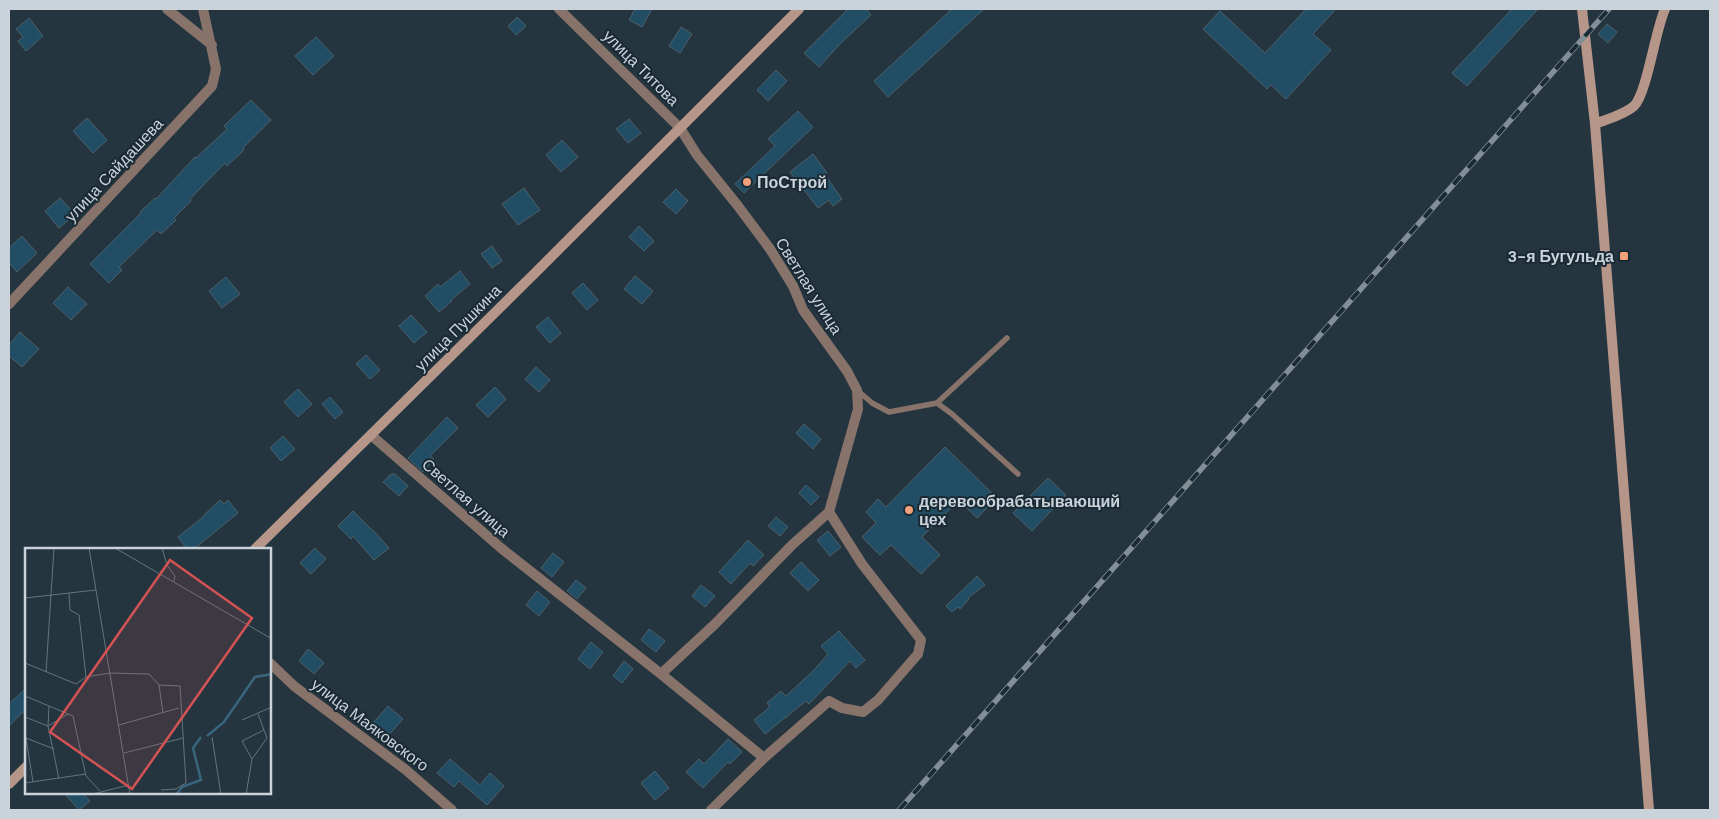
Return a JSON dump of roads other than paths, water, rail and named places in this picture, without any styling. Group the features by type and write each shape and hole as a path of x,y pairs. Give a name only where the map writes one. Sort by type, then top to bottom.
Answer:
{"main road":[{"name":"улица Пушкина","path":"256,548 799,9"},
{"path":"1582,9 1595,124 1649,810"},
{"path":"1595,124 1629,109 1637,102 1644,84 1657,32 1665,9"},
{"path":"10,781 25,768"}],"street":[{"path":"167,9 212,45"},
{"name":"улица Сайдашева","path":"9,304 212,86 216,69 203,9"},
{"name":"улица Титова","path":"559,9 680,128"},
{"name":"Светлая улица","path":"680,128 697,155 770,249 793,286 803,310 847,371 857,390"},
{"path":"661,674 715,624 792,545 829,512 858,409 857,390"},
{"name":"Светлая улица","path":"371,435 501,548 764,758"},
{"path":"711,810 764,758 829,701 842,708 863,712 878,700 918,654 921,640 862,564 829,512"},
{"name":"улица Маяковского","path":"271,664 294,686 406,770 452,810"}],"lane":[{"path":"857,390 872,403 889,412 937,404 1007,338"},
{"path":"937,404 952,414 1018,474"}],"railway":[{"path":"899,810 1609,9"}],"place":[{"name":"ПоСтрой","path":"747,182"},
{"name":"3-я Бугульда","path":"1624,256"},
{"name":"деревообрабатывающий цех","path":"909,510"}]}
